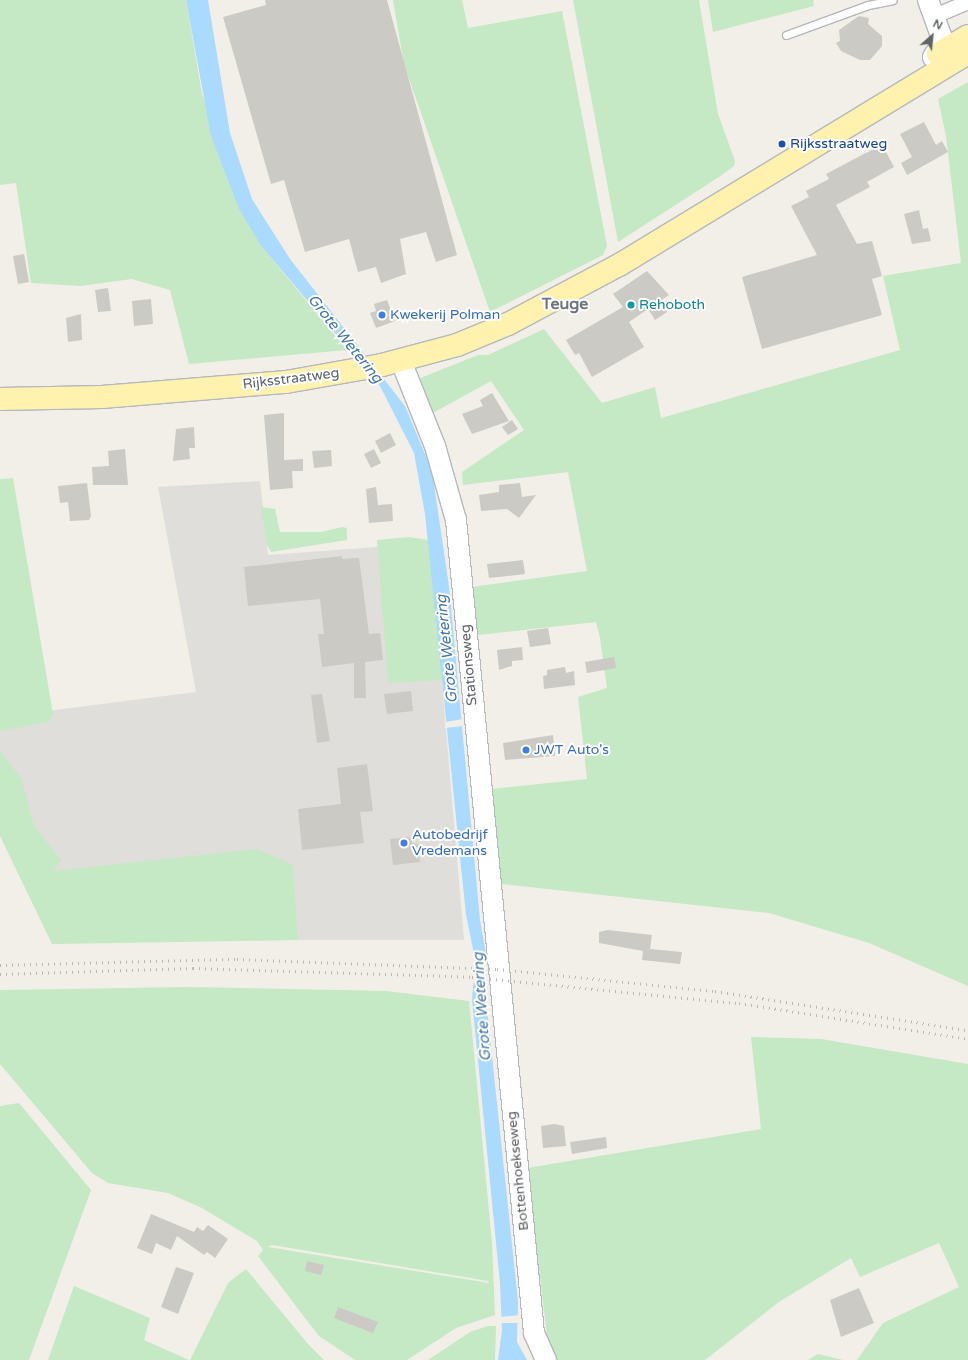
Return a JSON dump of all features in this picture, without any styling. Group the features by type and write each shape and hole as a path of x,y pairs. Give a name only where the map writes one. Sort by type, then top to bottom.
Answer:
{"main road":[{"name":"Rijksstraatweg","path":"773,168 808,140 933,57 963,47"},
{"name":"Rijksstraatweg","path":"0,399 196,390 358,371 457,345 508,324 621,264 963,47"}],"street":[{"path":"935,10 968,2"},
{"path":"935,10 963,47"},
{"path":"933,57 941,42 935,10"},
{"name":"Stationsweg","path":"392,363 435,446 456,520 498,979"},
{"name":"Bottenhoekseweg","path":"498,979 534,1333 546,1360"}],"lane":[{"path":"786,35 868,5 892,0"}],"shaded area":[{"path":"260,481 268,555 430,543 464,940 298,940 291,865 23,877 0,825 0,717 196,692 158,487"}],"green space":[{"path":"0,0 186,0 202,94 262,247 347,350 189,364 170,290 132,279 80,286 31,283 16,183 0,185"},
{"path":"393,0 462,0 468,28 562,11 607,246 603,255 490,312 404,64"},
{"path":"573,0 699,0 718,114 735,161 734,166 719,177 618,242"},
{"path":"708,0 813,0 814,6 713,32"},
{"path":"968,82 968,986 869,943 769,913 502,884 492,789 587,779 578,697 607,688 600,638 596,622 478,635 472,587 587,571 568,472 463,485 462,472 524,430 491,381 431,414 418,379 478,355 488,355 544,329 602,403 655,387 661,418 900,350 883,276 961,263 946,136 938,99"},
{"path":"13,478 53,714 49,722 0,731 0,479"},
{"path":"261,507 275,509 280,532 321,532 342,527 347,528 347,540 271,552 267,545"},
{"path":"409,537 428,540 443,680 391,683 388,681 377,540"},
{"path":"0,751 21,778 34,826 61,860 53,871 257,849 293,865 298,940 52,944 0,836"},
{"path":"188,987 386,991 469,1001 492,1243 495,1315 456,1328 407,1360 355,1360 319,1336 258,1256 263,1250 257,1241 202,1208 168,1193 108,1183 92,1173 0,1064 0,990","holes":["272,1245 488,1281 489,1283 268,1247"]},
{"path":"751,1037 821,1039 968,1064 968,1360 857,1360 883,1323 959,1287 939,1243 860,1277 851,1258 779,1302 705,1360 557,1360 549,1352 527,1168 761,1129"},
{"path":"19,1103 91,1190 29,1360 0,1360 0,1106"},
{"path":"246,1269 308,1344 324,1360 190,1360 228,1283"},
{"path":"74,1286 150,1318 144,1340 189,1360 48,1360"},
{"path":"488,1326 496,1326 495,1360 428,1360 470,1332"},
{"path":"818,1354 843,1360 808,1360"}],"water":[{"name":"Grote Wetering","path":"186,0 208,0 230,133 252,199 290,259 405,406 432,471 449,586 480,920 487,960 485,990 518,1301 517,1342 527,1360 498,1360 502,1330 500,1283 472,1000 475,959 466,915 425,514 414,453 380,386 262,247 239,209 211,136"}],"pier":[{"path":"463,719 464,726 445,728 445,722"},
{"path":"473,959 488,960 486,985 472,983"},
{"path":"520,1315 520,1323 500,1323 500,1317"}],"building":[{"path":"265,0 387,0 457,255 436,262 426,232 400,239 406,274 381,283 376,267 358,272 349,239 305,252 284,180 271,184 223,17 266,5"},
{"path":"859,16 869,18 868,24 882,36 882,46 870,60 860,60 841,51 836,43 840,41 839,30"},
{"path":"924,122 936,145 942,141 948,152 907,175 901,163 912,157 900,134"},
{"path":"877,147 881,153 885,150 894,167 867,182 870,187 836,205 857,244 872,241 882,276 872,279 882,315 762,349 742,277 817,255 791,206 809,197 806,191 829,179 826,174"},
{"path":"919,210 923,229 928,228 931,241 912,244 904,214"},
{"path":"24,254 29,282 18,284 13,256"},
{"path":"647,271 669,295 660,301 667,312 655,320 648,309 629,322 644,347 592,377 579,353 575,355 566,340 623,307 613,294"},
{"path":"108,288 111,311 98,312 95,290"},
{"path":"151,299 153,324 134,326 132,301"},
{"path":"387,300 395,321 376,328 370,313 376,311 374,304"},
{"path":"81,314 82,340 68,342 66,318"},
{"path":"492,393 509,421 472,434 462,414 483,406 480,400"},
{"path":"284,413 284,460 303,459 303,471 292,471 293,488 270,490 264,415"},
{"path":"512,420 518,429 508,435 502,427"},
{"path":"194,427 195,448 189,448 190,459 173,461 176,429"},
{"path":"390,433 396,445 381,453 375,441"},
{"path":"125,449 128,485 93,485 92,467 109,466 108,451"},
{"path":"374,449 381,463 371,468 364,454"},
{"path":"331,450 332,466 314,468 312,451"},
{"path":"87,483 91,516 89,520 70,521 68,502 60,503 58,486"},
{"path":"520,483 522,497 536,495 519,518 507,509 481,511 479,495 499,492 499,485"},
{"path":"376,487 378,505 392,504 393,521 369,523 366,489"},
{"path":"342,556 342,559 359,558 369,634 380,633 383,660 365,662 366,698 354,698 354,663 322,667 318,634 324,634 320,599 248,606 244,567"},
{"path":"523,560 525,574 489,578 487,564"},
{"path":"548,628 551,644 530,647 527,631"},
{"path":"522,647 523,660 512,661 512,666 499,670 497,650"},
{"path":"614,657 616,668 587,673 585,662"},
{"path":"565,667 566,673 574,671 575,685 544,689 543,676 547,675 547,670"},
{"path":"411,691 413,711 387,714 384,694"},
{"path":"322,694 330,741 317,743 311,695"},
{"path":"553,735 555,756 505,760 503,743"},
{"path":"367,764 373,811 360,812 364,843 302,850 298,809 341,804 337,768"},
{"path":"411,837 412,843 418,844 420,862 393,865 390,839"},
{"path":"608,930 652,935 650,949 682,952 680,964 642,960 643,951 599,943 599,932"},
{"path":"554,1124 564,1126 566,1146 543,1148 541,1126"},
{"path":"606,1137 607,1148 572,1154 570,1142"},
{"path":"151,1214 194,1232 197,1227 203,1231 208,1225 228,1239 215,1258 207,1252 204,1255 177,1236 171,1250 156,1243 152,1254 137,1248"},
{"path":"307,1261 324,1265 321,1275 305,1271"},
{"path":"176,1267 194,1273 178,1314 161,1307"},
{"path":"859,1288 874,1323 841,1337 830,1300"},
{"path":"338,1307 378,1322 373,1333 334,1318"}],"railway":[{"path":"0,965 237,959 497,969 715,991 968,1030"},
{"path":"0,974 193,968 472,977 739,1003 968,1039"}],"place":[{"name":"Rijksstraatweg","path":"782,144"},
{"name":"Rehoboth","path":"631,305"},
{"name":"Kwekerij Polman","path":"382,315"},
{"name":"JWT Auto's","path":"526,750"},
{"name":"Autobedrijf Vredemans","path":"404,843"}],"district":[{"name":"Teuge","path":"565,304"}]}
